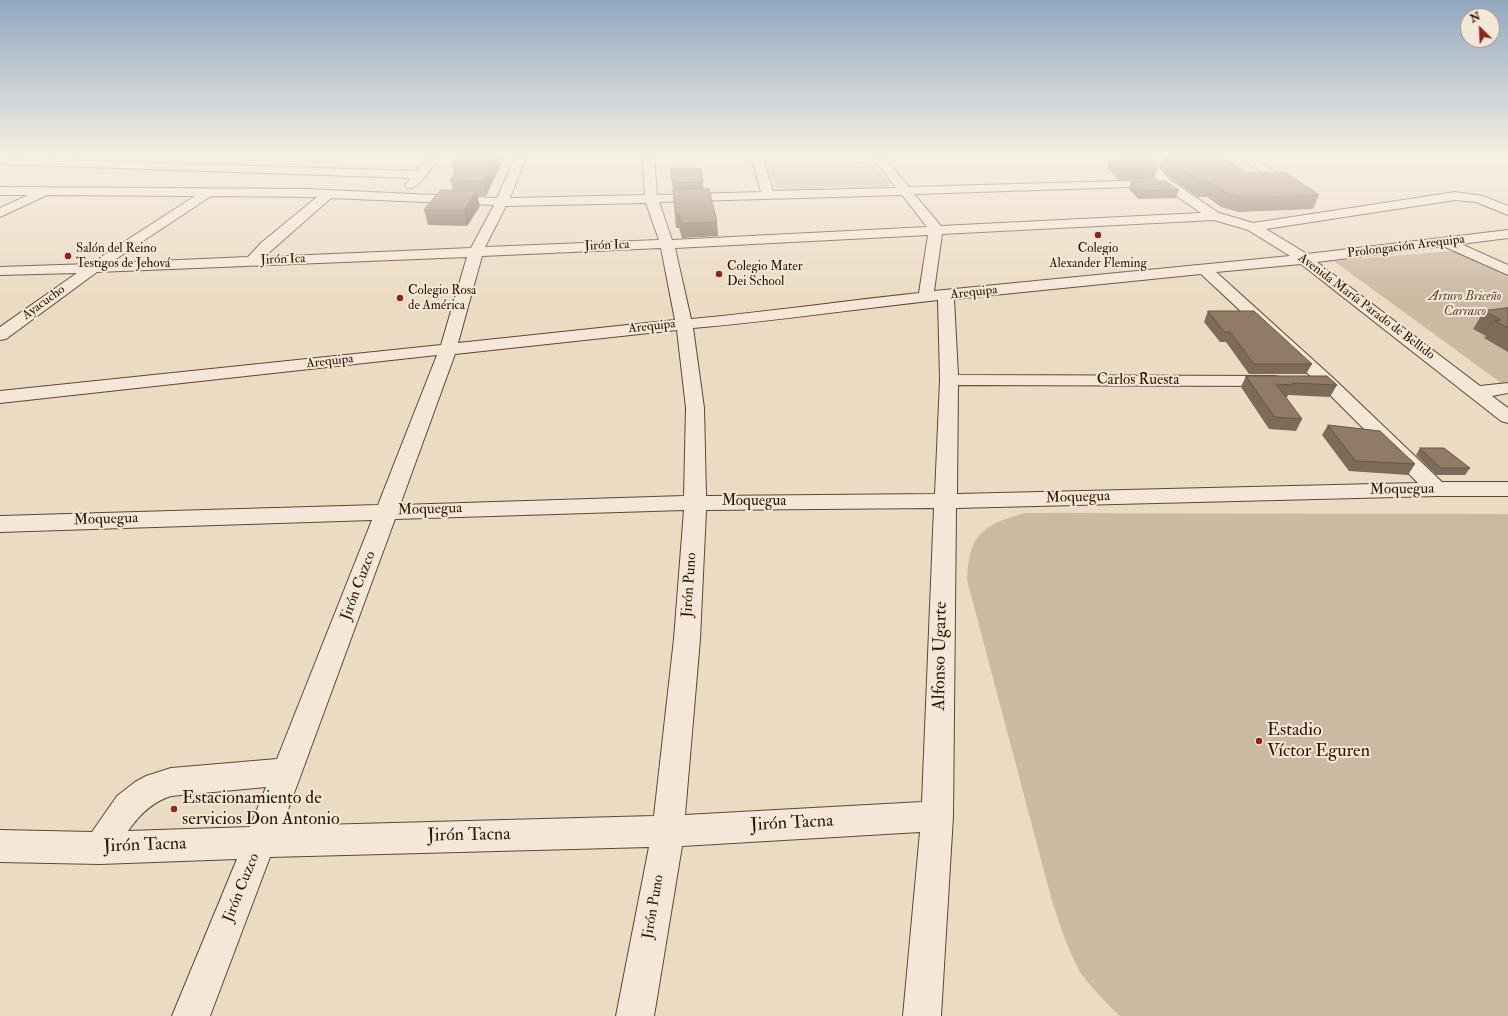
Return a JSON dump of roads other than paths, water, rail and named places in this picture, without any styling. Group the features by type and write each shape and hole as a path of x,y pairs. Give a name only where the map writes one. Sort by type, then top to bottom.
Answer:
{"street":[{"path":"0,213 23,202"},
{"name":"Ayacucho","path":"0,335 93,268 193,202"},
{"path":"252,261 272,241 318,202"},
{"name":"Jirón Cuzco","path":"191,1016 388,511 448,350 476,252 502,202"},
{"name":"Jirón Puno","path":"635,1016 668,831 686,639 695,502 695,408 684,324 667,244 652,202"},
{"path":"915,202 936,229"},
{"path":"1194,202 1214,216"},
{"path":"1253,227 1412,202"},
{"path":"1487,202 1508,211"},
{"path":"1322,206 1335,214"},
{"name":"Avenida María Parado de Bellido","path":"1214,216 1253,227 1276,240 1304,259 1478,392 1508,417"},
{"name":"Jirón Ica","path":"0,271 667,244 936,229 1214,216"},
{"name":"Alfonso Ugarte","path":"922,1016 937,816 945,502 950,380 936,296 936,229"},
{"name":"Prolongación Arequipa","path":"1304,259 1508,234"},
{"path":"1446,242 1508,271"},
{"name":"Arequipa","path":"0,397 684,324 753,318 855,304 1304,259"},
{"path":"1204,269 1326,381 1437,489"},
{"name":"Carlos Ruesta","path":"950,380 1326,381"},
{"path":"1478,392 1508,388"},
{"name":"Moquegua","path":"0,524 695,502 945,502 1437,489 1508,490"},
{"path":"100,848 136,797 156,786 171,782 287,772"},
{"name":"Jirón Tacna","path":"0,846 100,848 260,842 668,831 937,816"}],"place":[{"name":"Colegio Alexander Fleming","path":"1098,235"},
{"name":"Salón del Reino Testigos de Jehová","path":"68,256"},
{"name":"Colegio Mater Dei School","path":"719,274"},
{"name":"Colegio Rosa de América","path":"400,298"},
{"name":"Estadio Víctor Eguren","path":"1259,741"},
{"name":"Estacionamiento de servicios Don Antonio","path":"174,809"}],"park label":[{"name":"Arturo Briceño Carrasco","path":"1465,304"}]}
